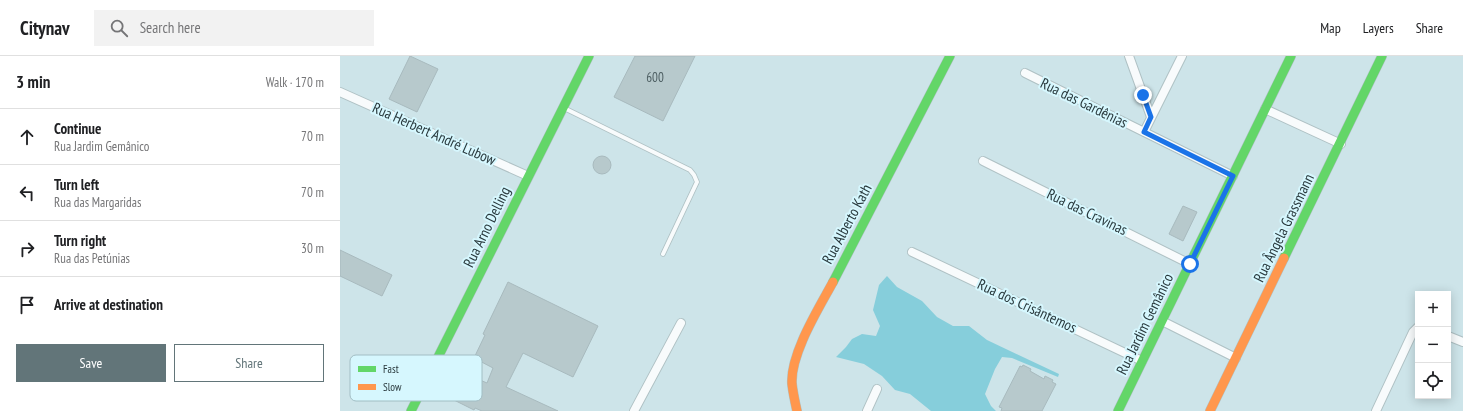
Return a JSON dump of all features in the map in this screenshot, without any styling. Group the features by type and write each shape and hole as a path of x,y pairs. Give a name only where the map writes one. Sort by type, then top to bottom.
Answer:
{"street":[{"name":"Rua Arno Delling","path":"440,355 589,56"},
{"name":"Rua Alberto Kath","path":"797,411 792,383 794,363 803,342 950,56"},
{"path":"1130,56 1151,117"},
{"path":"1144,132 1182,56"},
{"name":"Rua Jardim Gemânico","path":"1118,411 1291,56"},
{"name":"Rua Ângela Grassmann","path":"1210,411 1382,56"},
{"name":"Rua das Gardênias","path":"1025,73 1233,176"},
{"name":"Rua Herbert André Lubow","path":"340,92 528,176"},
{"path":"1265,109 1340,144"},
{"name":"Rua das Cravinas","path":"983,161 1190,264"},
{"name":"Rua dos Crisântemos","path":"912,252 1142,361"},
{"path":"1162,321 1236,358"},
{"path":"634,411 681,323"},
{"path":"1376,411 1415,330"},
{"path":"1451,337 1463,342"},
{"path":"867,411 877,389"},
{"name":"Rua Arno Delling","path":"412,411 417,401"}],"lane":[{"path":"563,108 690,170 694,175 697,182 663,254"}],"shaded area":[{"path":"887,276 897,287 922,301 937,317 953,326 969,326 987,340 1059,374 1058,377 1012,358 1002,357 995,369 985,394 991,406 996,411 931,411 910,394 895,390 882,376 864,364 836,357 852,339 862,334 876,336 880,326 873,310 879,285"}],"building":[{"path":"410,56 438,69 417,112 389,99"},
{"path":"635,56 695,56 663,121 614,97"},
{"path":"602,156 608,159 611,165 608,171 602,174 596,171 593,165 596,159"},
{"path":"1183,206 1197,212 1183,241 1169,234"},
{"path":"340,250 392,275 382,296 340,276"},
{"path":"508,282 598,326 573,377 523,353 506,387 558,411 482,411 475,408 474,410 456,401 482,401 482,381 487,383 493,368 482,362 482,355 475,355 485,335 483,334"},
{"path":"1023,365 1044,379 1045,376 1053,380 1052,382 1056,384 1042,411 1001,411 1002,408 999,407 1020,366 1022,367"}],"traffic: fast":[{"path":"439,355 589,56"},
{"path":"833,282 950,56"},
{"path":"1118,411 1291,56"},
{"path":"1284,258 1382,56"},
{"path":"411,411 416,401"}],"traffic: slow":[{"path":"1210,411 1284,258"},
{"path":"797,411 792,384 796,359 806,332 833,282"}],"route":[{"path":"1143,95 1151,117 1144,132 1233,176 1190,264"}]}
